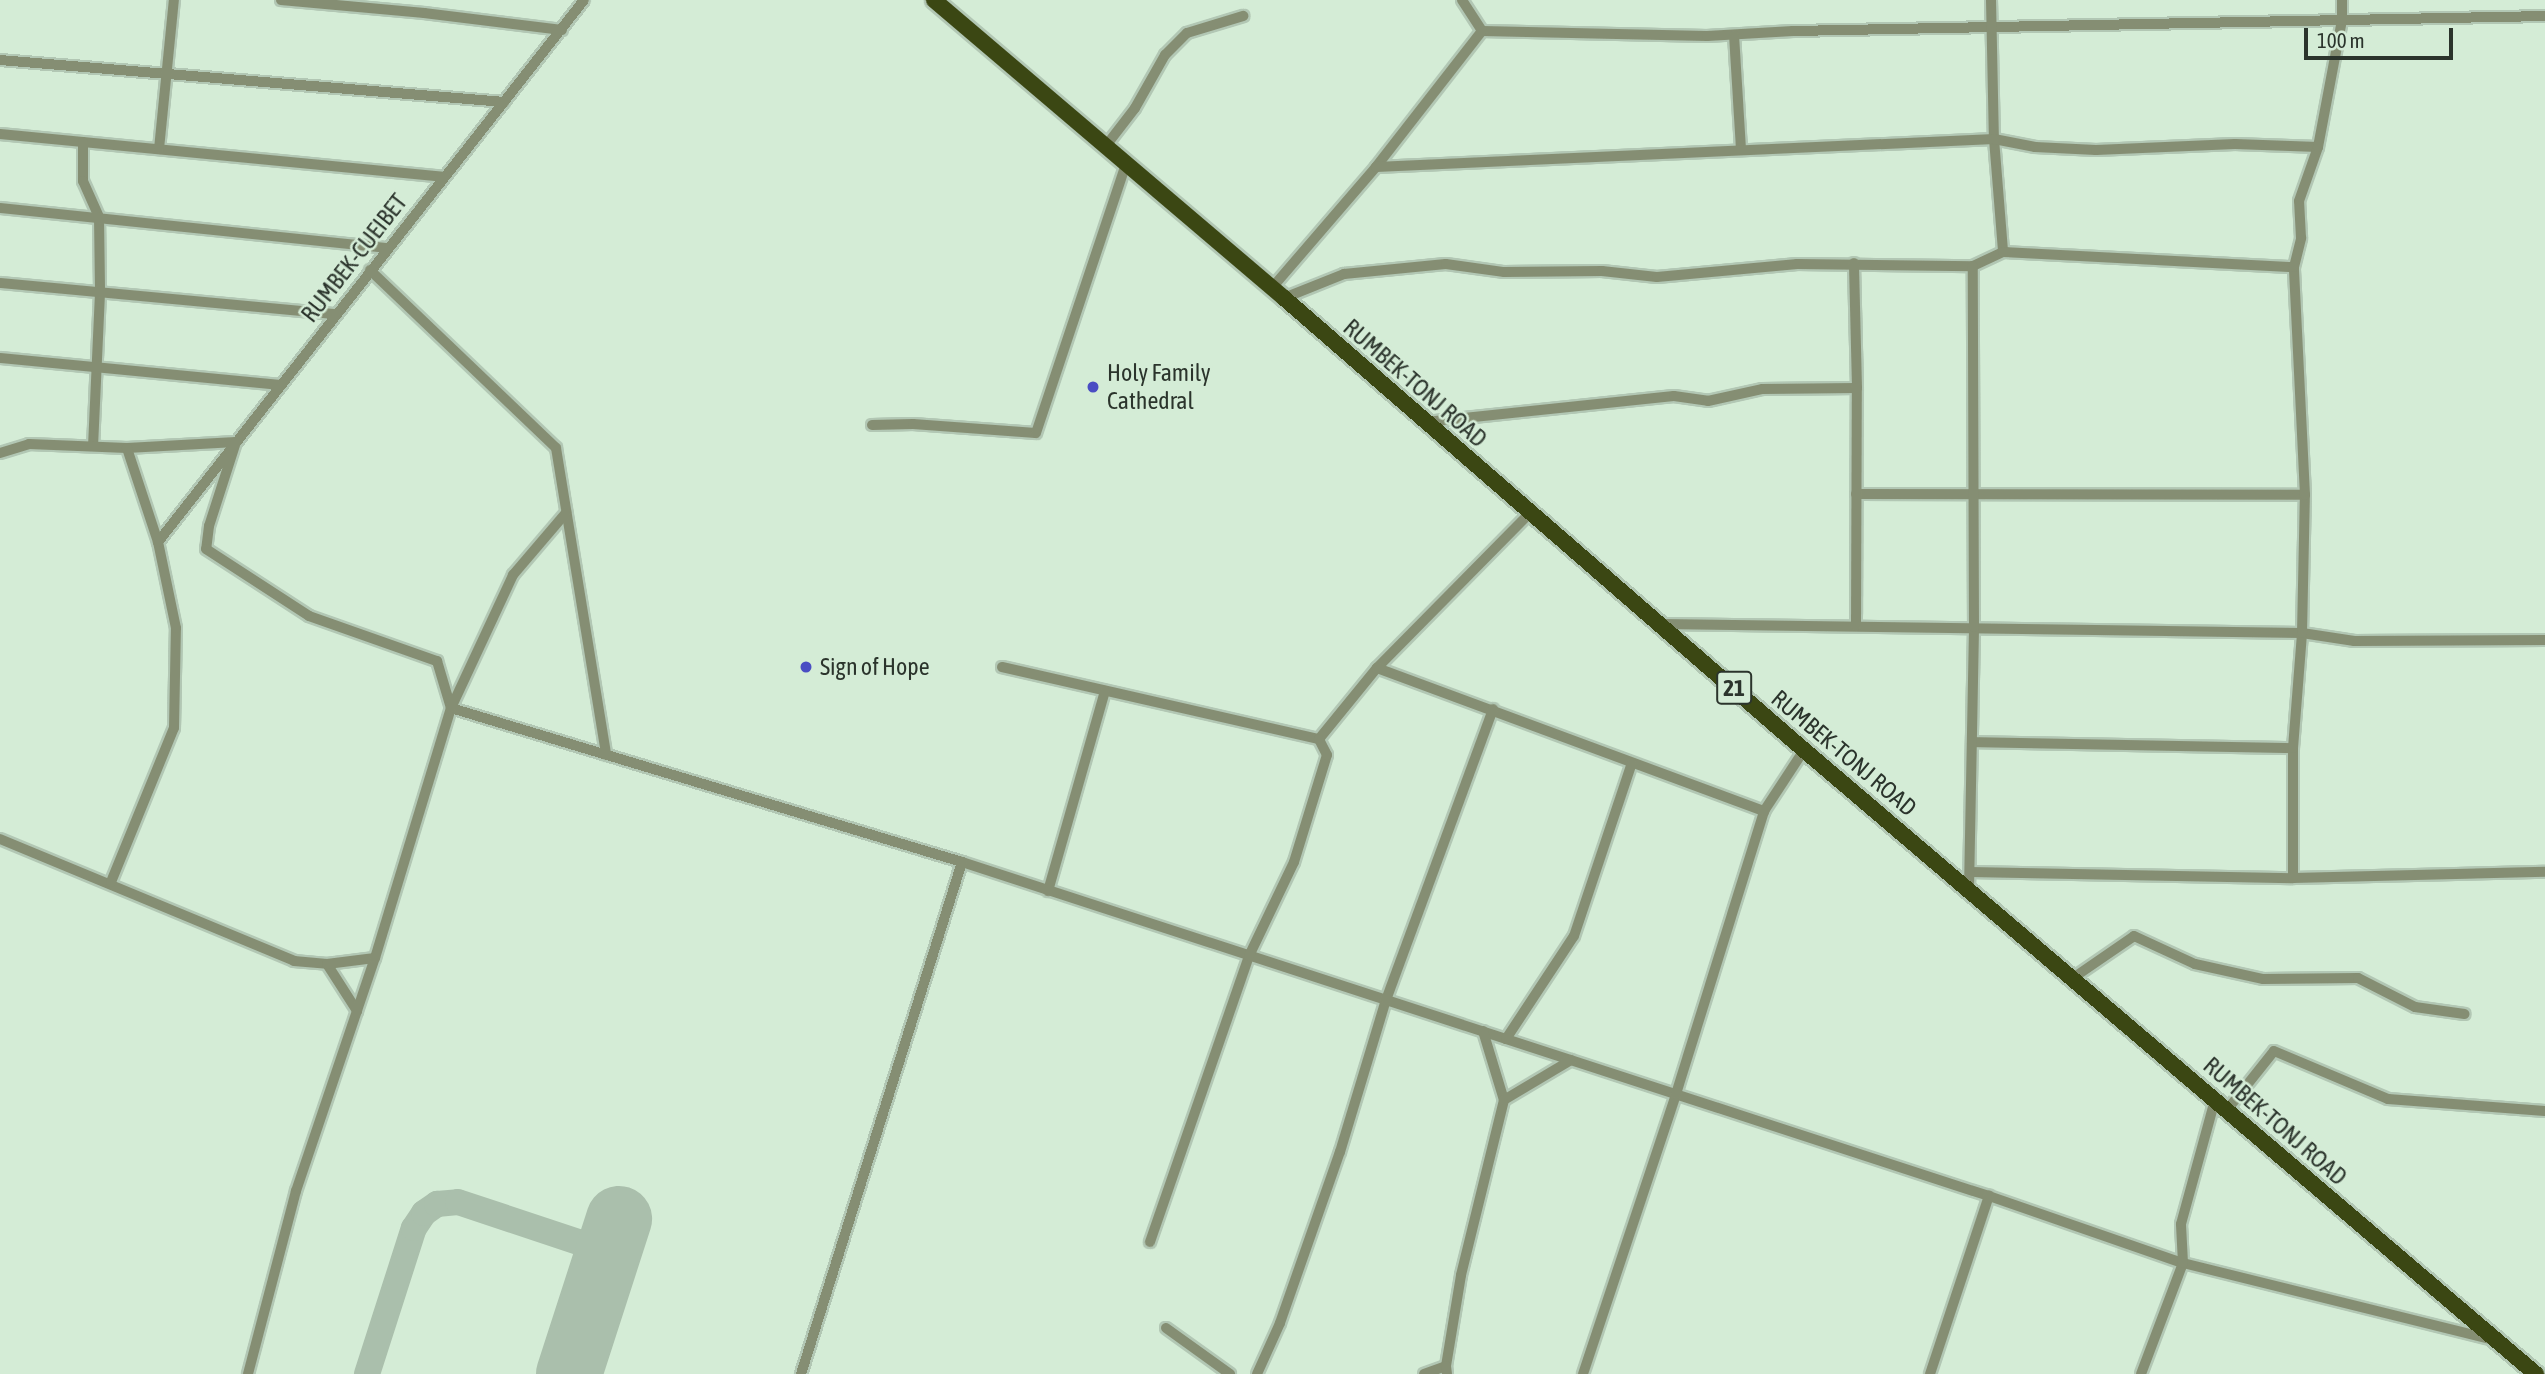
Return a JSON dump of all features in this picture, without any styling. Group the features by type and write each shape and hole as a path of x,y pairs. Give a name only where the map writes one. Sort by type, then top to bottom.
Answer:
{"main road":[{"name":"RUMBEK-TONJ ROAD","path":"934,0 1804,750 2536,1374"}],"street":[{"path":"159,149 174,0"},
{"path":"281,0 424,13 562,30"},
{"path":"424,13 426,0"},
{"name":"RUMBEK-CUEIBET","path":"158,542 584,0"},
{"path":"1462,0 1482,31"},
{"path":"1991,0 1994,139 2003,252"},
{"path":"2293,878 2293,748 2302,633 2305,495 2294,267 2301,239 2300,201 2318,147 2342,20 2342,0"},
{"path":"1105,147 1135,108 1165,55 1187,33 1243,16"},
{"path":"1482,31 1734,34 2545,16"},
{"path":"1278,294 1482,31"},
{"path":"1734,34 1741,150"},
{"path":"0,60 504,102"},
{"path":"0,134 443,177"},
{"path":"1376,167 1994,139 2035,148 2096,150 2235,144 2318,147"},
{"path":"83,142 83,181 99,217 100,292 93,446"},
{"path":"872,425 913,424 1036,433 1126,164"},
{"path":"0,208 388,248"},
{"path":"1278,294 1344,274 1446,264 1504,272 1602,271 1657,276 1797,264 1973,266 2003,252 2294,267"},
{"path":"1854,263 1857,388 1856,626"},
{"path":"1969,889 1975,627 1973,266"},
{"path":"370,270 556,448 606,755"},
{"path":"0,283 337,314"},
{"path":"0,358 281,385"},
{"path":"1426,422 1674,396 1708,401 1762,389 1857,388"},
{"path":"0,453 29,444 127,448 236,442 209,526 206,549 309,616 437,660 451,708"},
{"path":"111,883 174,728 176,628 158,542 127,448"},
{"path":"1856,494 2305,495"},
{"path":"1319,739 1377,668 1531,512"},
{"path":"248,1374 296,1191 375,958 451,708 513,575 566,513"},
{"path":"1661,624 2302,633 2354,641 2545,640"},
{"path":"1002,667 1319,739"},
{"path":"1377,668 1764,811"},
{"path":"1048,891 1105,691"},
{"path":"451,708 962,862 1989,1195 2183,1263 2497,1341"},
{"path":"1257,1374 1280,1323 1340,1152 1387,1000 1493,709"},
{"path":"1150,1242 1249,956 1294,862 1327,755 1319,739"},
{"path":"1972,742 2293,748"},
{"path":"1583,1374 1676,1094 1764,811 1804,750"},
{"path":"1506,1039 1574,936 1632,762"},
{"path":"0,839 294,961 327,964 375,958"},
{"path":"801,1374 962,862"},
{"path":"1970,872 2293,878 2545,872"},
{"path":"2073,978 2134,936 2195,964 2263,979 2358,978 2415,1007 2465,1014"},
{"path":"327,964 357,1011"},
{"path":"1424,1374 1446,1370 1461,1275 1504,1100 1483,1031"},
{"path":"2141,1374 2183,1263 2181,1224 2221,1105 2274,1051 2388,1099 2545,1111"},
{"path":"1504,1100 1571,1060"},
{"path":"1930,1374 1989,1195"},
{"path":"1166,1328 1230,1374"}],"taxiway":[{"path":"367,1374 414,1228 424,1213 437,1204 458,1202 608,1252"}],"runway":[{"path":"569,1374 619,1219"}],"place":[{"name":"Holy Family Cathedral","path":"1093,387"},
{"name":"Sign of Hope","path":"806,667"}]}
